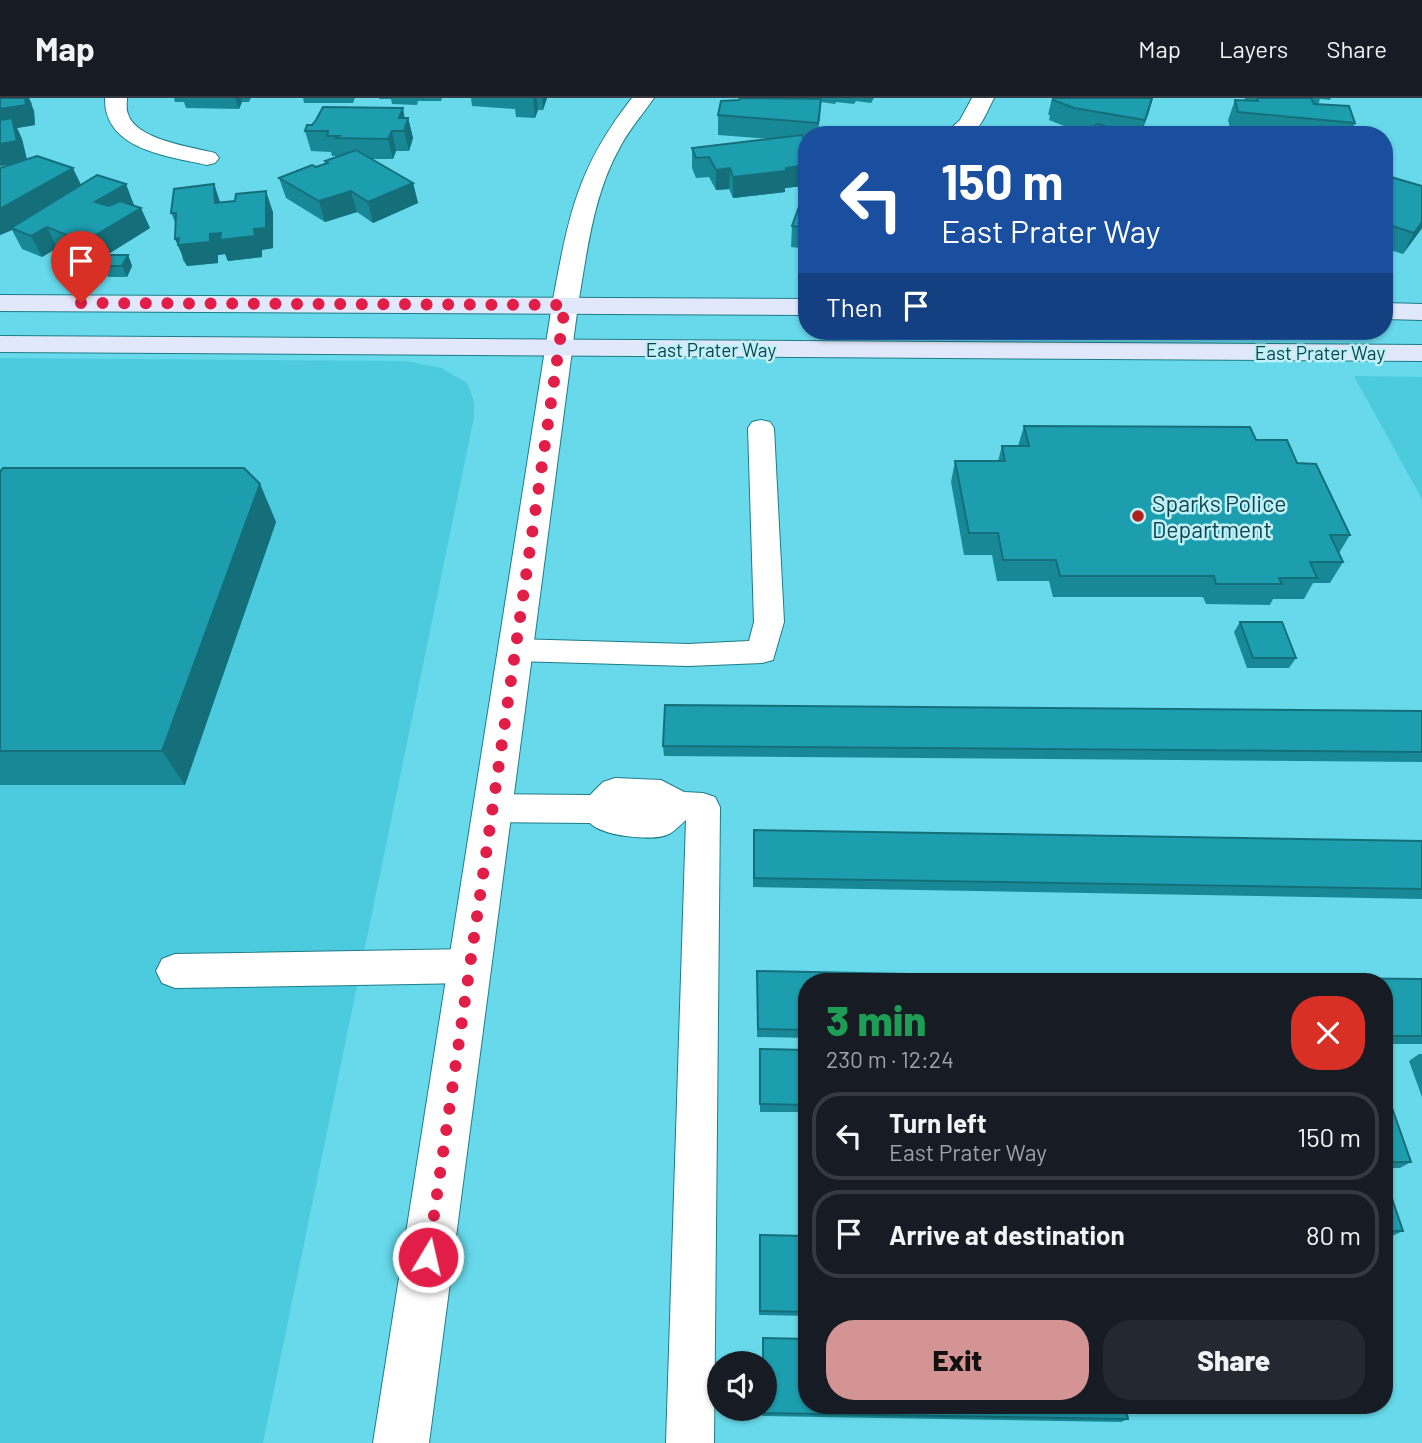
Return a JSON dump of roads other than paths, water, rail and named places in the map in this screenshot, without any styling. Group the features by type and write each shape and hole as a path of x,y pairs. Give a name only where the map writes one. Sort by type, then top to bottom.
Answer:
{"main road":[{"name":"East Prater Way","path":"0,303 798,307"},
{"name":"East Prater Way","path":"1393,311 1422,312"},
{"name":"East Prater Way","path":"0,344 1422,353"}],"street":[{"path":"116,98 116,115 125,128 151,145 207,158"},
{"path":"401,1443 565,305 587,191 598,161 620,125 643,98"},
{"path":"967,126 983,98"}],"lane":[{"path":"515,650 688,655 762,652 769,622 761,428"},
{"path":"493,808 598,809 608,819 660,822 677,806 703,807 690,1443"},
{"path":"175,971 471,966"}],"place":[{"name":"Sparks Police Department","path":"1138,516"}]}
